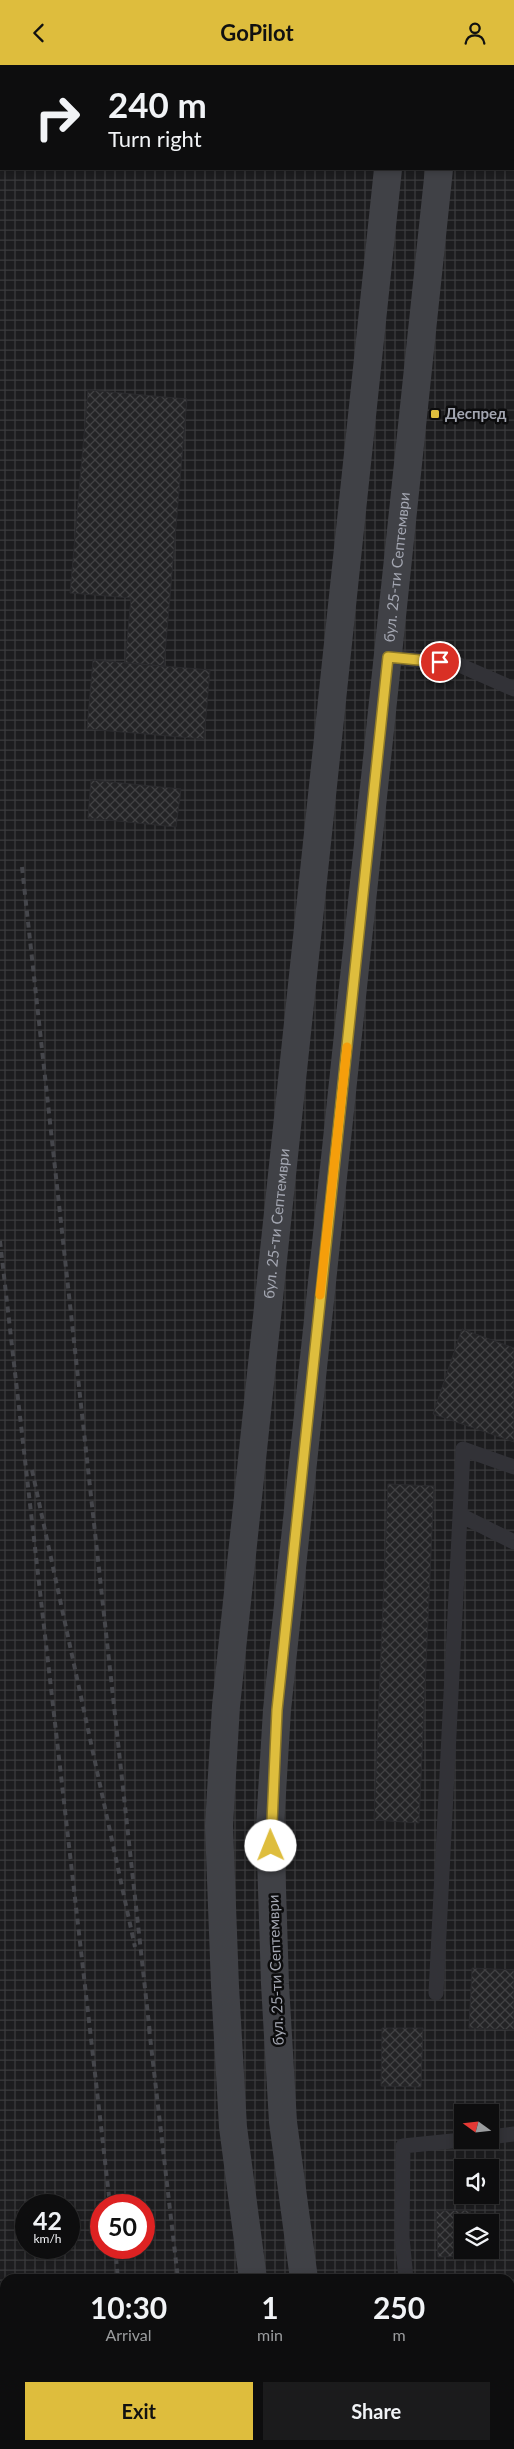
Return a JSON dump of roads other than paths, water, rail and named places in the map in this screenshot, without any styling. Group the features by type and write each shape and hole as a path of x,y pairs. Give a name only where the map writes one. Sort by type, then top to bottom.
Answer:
{"main road":[{"name":"бул. 25-ти Септември","path":"252,2274 233,2127 225,1986 219,1826 226,1706 388,170"},
{"name":"бул. 25-ти Септември","path":"303,2274 283,2122 270,1827 277,1710 439,170"}],"lane":[{"path":"388,657 457,664 514,689"},
{"path":"436,1993 463,1449 514,1467"},
{"path":"460,1515 514,1542"},
{"path":"499,2136 514,2134"},
{"path":"406,2274 402,2237 403,2146 454,2141"}],"railway":[{"path":"22,867 150,2034"},
{"path":"0,1241 109,2194"},
{"path":"32,1470 135,1947"},
{"path":"149,2028 177,2274"},
{"path":"116,2259 118,2274"}],"place":[{"name":"Деспред","path":"435,414"}]}
